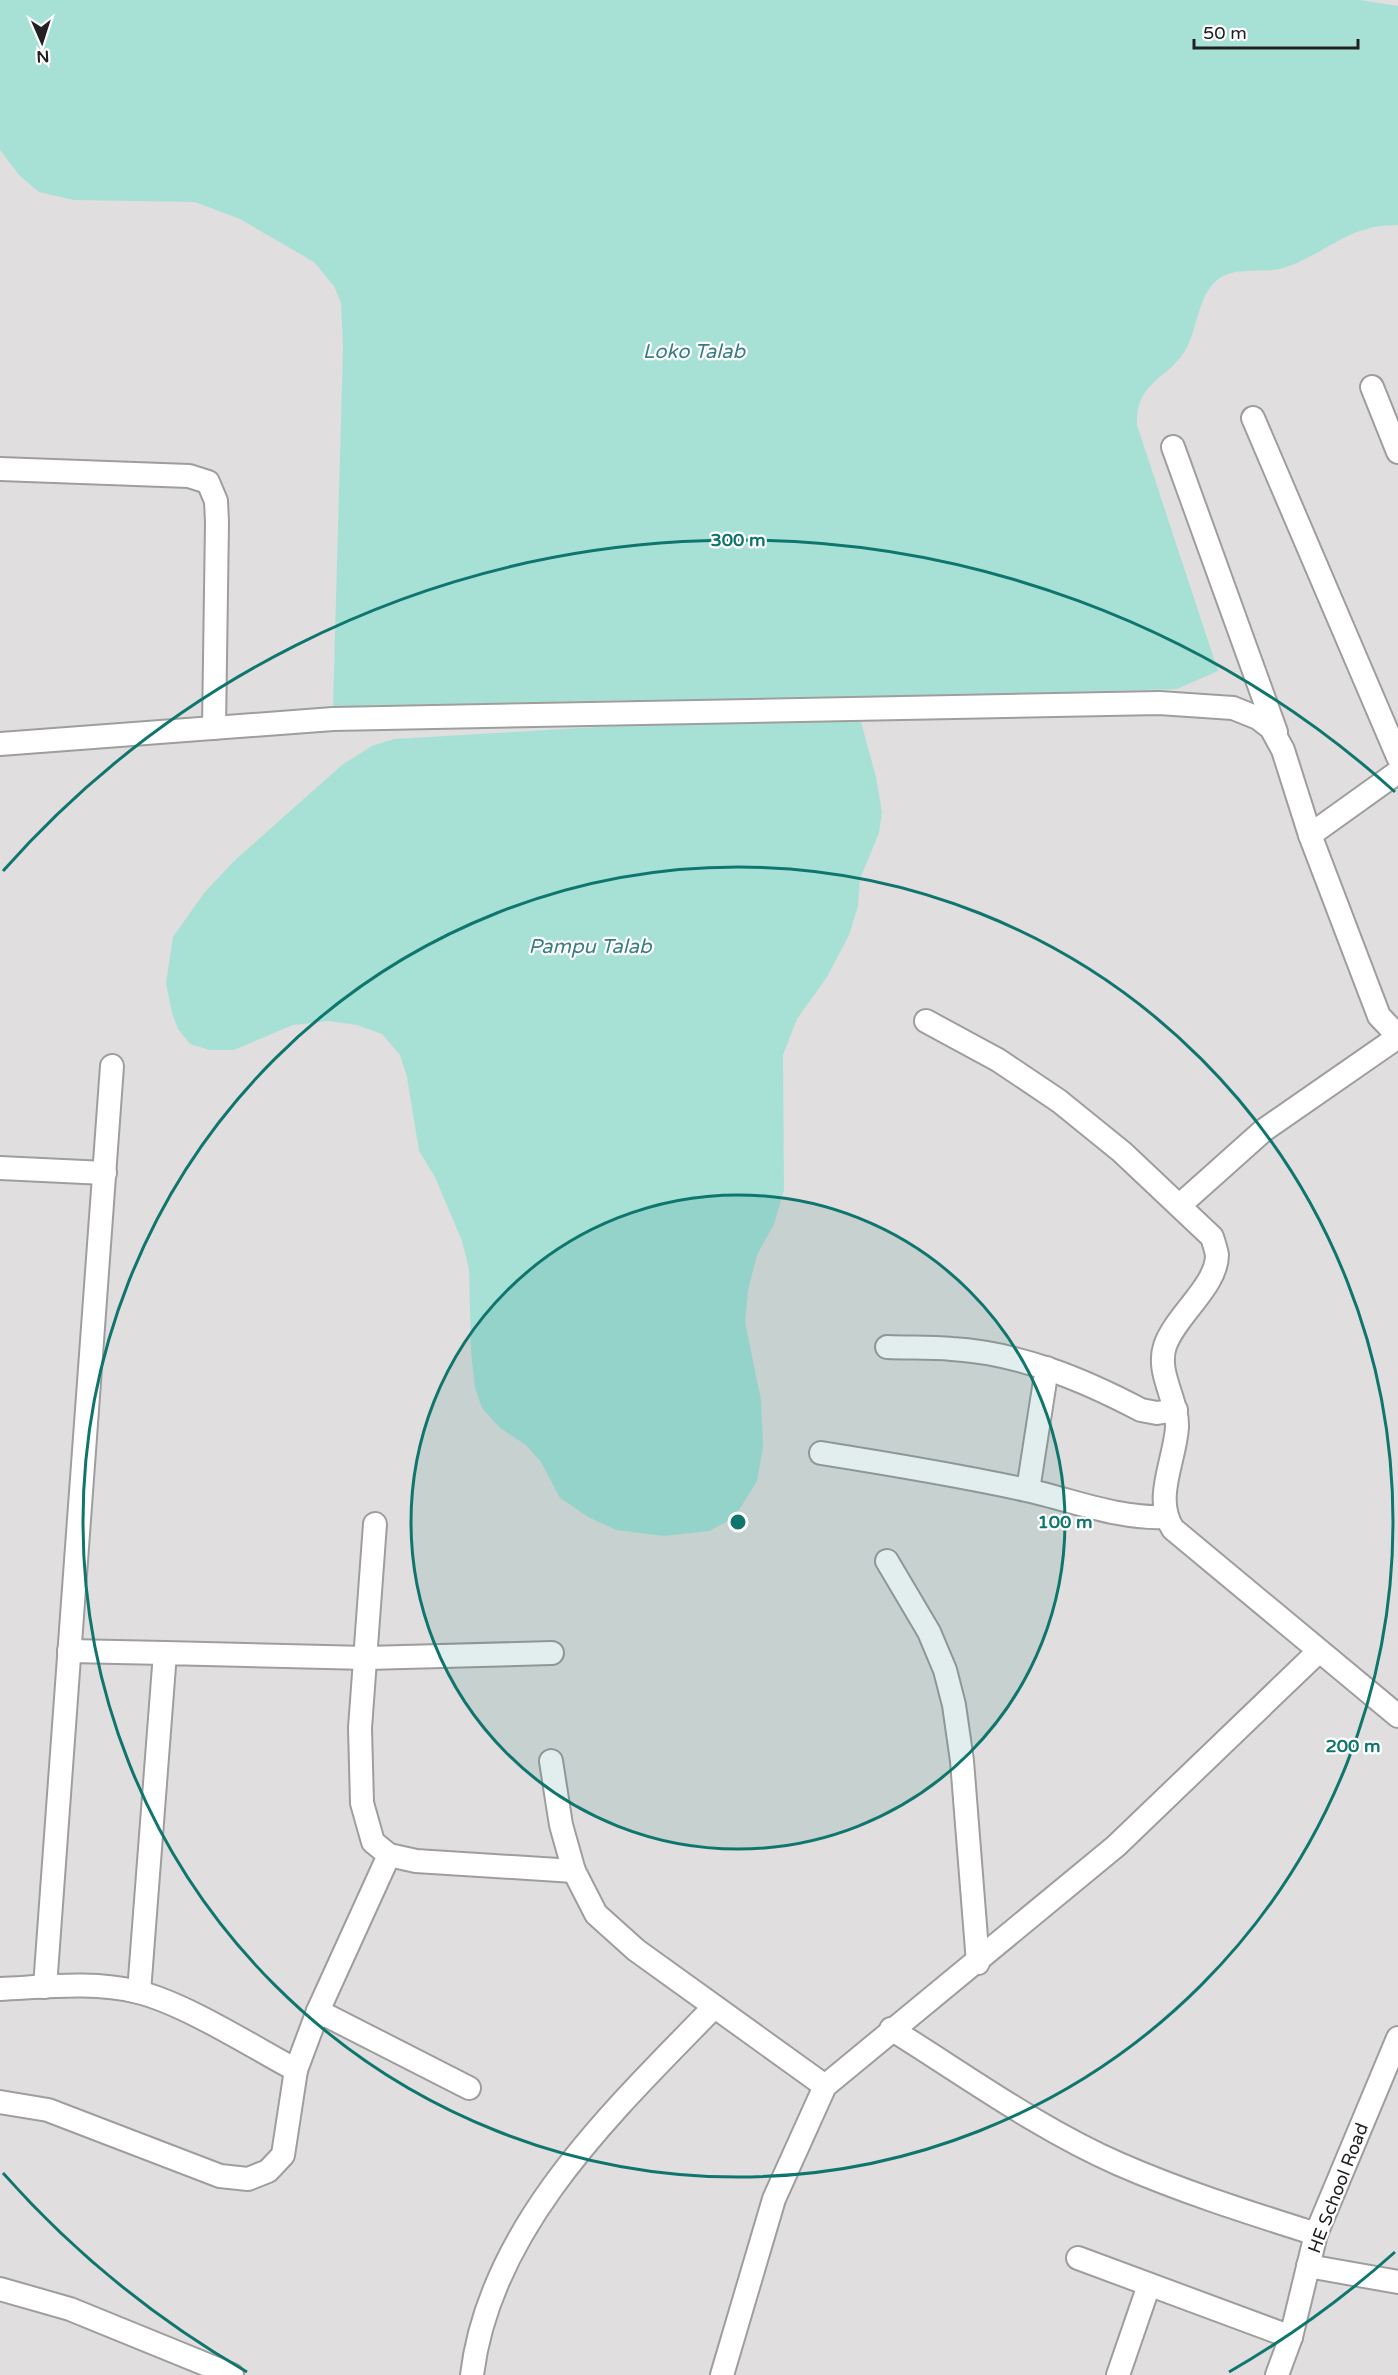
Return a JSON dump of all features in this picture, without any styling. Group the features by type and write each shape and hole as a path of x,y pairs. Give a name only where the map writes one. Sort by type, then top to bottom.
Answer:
{"street":[{"path":"1372,387 1398,452"},
{"path":"1253,418 1398,757"},
{"path":"1173,447 1283,750 1310,836 1379,1016 1398,1036 1264,1130 1180,1204"},
{"path":"0,469 189,476 208,482 216,501 217,522 214,728"},
{"path":"0,744 333,719 1159,703 1233,708 1258,718 1271,728 1283,750"},
{"path":"1310,836 1398,772"},
{"path":"926,1022 998,1060 1059,1101 1122,1152 1180,1204 1212,1237 1217,1255 1213,1274 1171,1332 1164,1349 1164,1369 1176,1410 1177,1427 1163,1503 1165,1517 1173,1529 1398,1716"},
{"path":"45,1987 112,1066"},
{"path":"0,1168 105,1173"},
{"path":"887,1347 953,1348 1003,1356 1047,1368 1141,1410 1157,1413 1176,1410"},
{"path":"1028,1490 1047,1368"},
{"path":"821,1454 960,1476 1028,1490 1114,1514 1140,1518 1165,1517"},
{"path":"375,1524 360,1728 363,1803 373,1842 389,1856 416,1861 574,1871"},
{"path":"887,1562 929,1632 945,1670 954,1705 962,1761 978,1962"},
{"path":"69,1651 366,1658 552,1653"},
{"path":"722,2375 774,2199 825,2086 1116,1846 1319,1651"},
{"path":"139,1992 165,1653"},
{"path":"551,1761 561,1825 574,1871 596,1914 636,1950 825,2086"},
{"path":"0,2102 48,2110 220,2176 248,2179 268,2171 283,2155 296,2070 318,2011 389,1856"},
{"path":"0,1989 94,1986 139,1992 184,2011 296,2070"},
{"path":"472,2375 476,2341 492,2290 515,2244 562,2175 608,2117 714,2007"},
{"path":"318,2011 469,2088"},
{"path":"891,2030 1050,2127 1117,2164 1203,2198 1316,2234"},
{"name":"HE School Road","path":"1276,2375 1291,2337 1316,2234 1398,2038"},
{"path":"1078,2258 1291,2337"},
{"path":"1308,2266 1398,2282"},
{"path":"1118,2375 1149,2285"},
{"path":"0,2289 70,2309 224,2374"}],"shaded area":[{"path":"0,0 1398,0 1398,2375 0,2375"}],"water":[{"name":"Loko Talab","path":"0,0 1360,0 1398,6 1398,225 1377,226 1360,231 1306,259 1283,268 1235,272 1220,278 1213,284 1203,300 1187,347 1180,358 1148,389 1138,410 1137,425 1218,671 1177,689 688,703 690,722 861,722 876,777 882,812 879,833 860,879 858,906 849,935 827,977 797,1019 783,1055 784,1190 774,1224 757,1255 748,1290 745,1322 761,1400 763,1447 757,1481 734,1518 709,1531 664,1536 616,1530 590,1518 560,1498 541,1462 526,1445 500,1428 482,1408 475,1388 471,1352 469,1269 462,1241 435,1177 419,1151 407,1077 400,1055 382,1034 357,1025 328,1021 293,1025 234,1050 210,1050 190,1044 178,1029 166,983 173,937 204,893 233,862 342,765 372,746 394,739 632,725 630,700 333,707 343,347 341,303 334,286 314,262 240,219 195,202 74,200 39,192 19,175 0,150"}],"water label":[{"name":"Pampu Talab","path":"590,946"}]}
